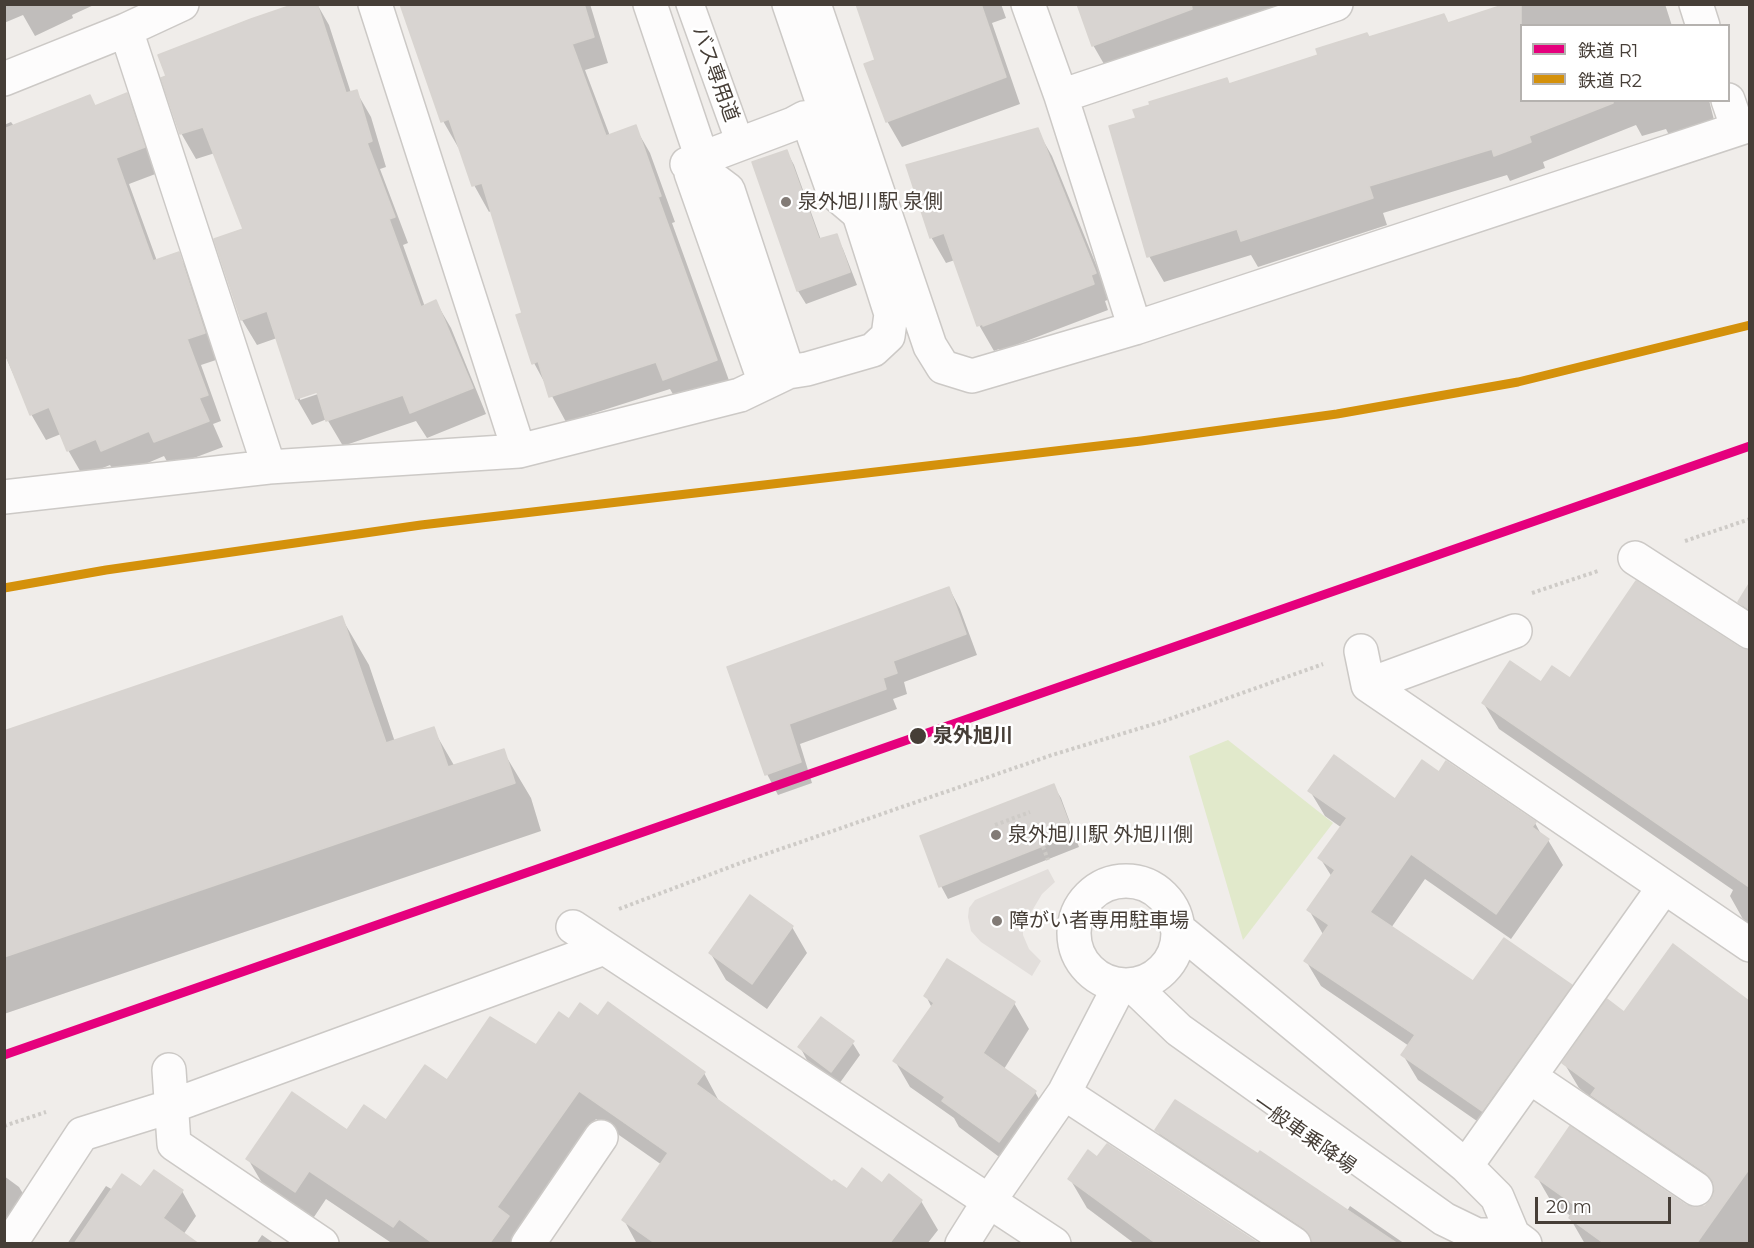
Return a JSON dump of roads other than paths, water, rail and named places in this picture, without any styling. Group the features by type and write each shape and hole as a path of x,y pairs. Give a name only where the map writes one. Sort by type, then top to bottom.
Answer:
{"street":[{"path":"4,79 126,30 182,4"},
{"path":"375,4 519,451"},
{"path":"630,4 699,166 777,378"},
{"path":"651,4 699,166"},
{"path":"7,489 269,467 519,451 740,395 777,378 873,350 888,336 891,314 863,221 789,4"},
{"path":"814,4 930,346 942,367 972,376 1135,328 1739,118"},
{"path":"1028,4 1061,96 1135,328"},
{"path":"1061,96 1336,4"},
{"path":"1696,4 1702,24"},
{"path":"126,30 269,467"},
{"path":"699,166 740,143 771,133 804,118 836,142"},
{"path":"888,336 930,346"},
{"path":"1635,558 1749,632"},
{"path":"1368,685 1515,631"},
{"path":"1360,651 1368,685 1749,945"},
{"path":"1119,882 1137,883 1154,890 1167,902 1175,917 1178,935 1174,953 1164,968 1152,978 1126,985 1104,981 1090,972 1080,959 1074,943 1074,927 1079,911 1088,898 1102,887 1119,882"},
{"path":"1466,1166 1664,887"},
{"path":"573,927 1054,1244"},
{"path":"1177,928 1466,1166 1497,1197 1519,1239"},
{"path":"10,1244 82,1134 172,1106 604,948"},
{"path":"1126,985 1179,1030 1449,1229 1477,1235 1519,1239"},
{"path":"962,1244 1064,1093 1126,985"},
{"path":"169,1070 174,1144 322,1244"},
{"path":"1530,1077 1696,1189"},
{"path":"1064,1093 1294,1244"},
{"path":"528,1244 601,1137"}],"lane":[{"name":"バス専用道","path":"690,4 740,143"},
{"path":"804,118 831,194 863,221"}],"rail line":[{"name":"R2","path":"4,588 106,570 421,525 1141,441 1337,414 1518,382 1750,325"},
{"name":"R1","path":"4,1055 1750,446"}],"place":[{"name":"泉外旭川駅 泉側","path":"786,202"},
{"name":"泉外旭川","path":"918,736"},
{"name":"泉外旭川駅 外旭川側","path":"996,835"},
{"name":"障がい者専用駐車場","path":"997,921"}]}
